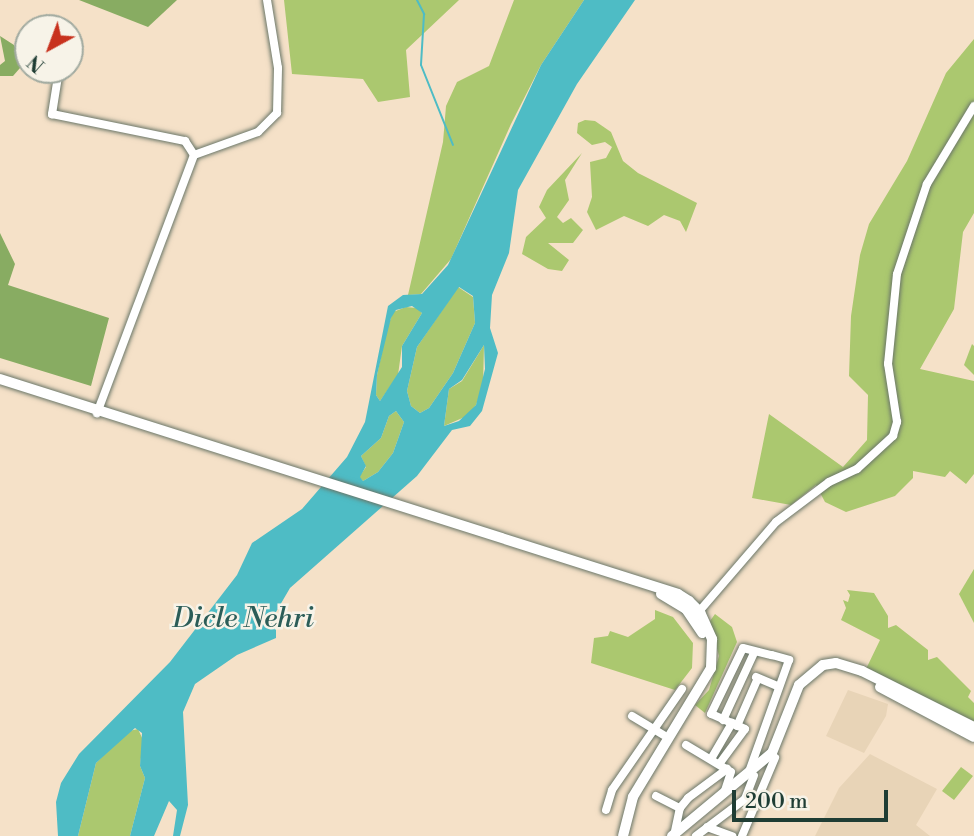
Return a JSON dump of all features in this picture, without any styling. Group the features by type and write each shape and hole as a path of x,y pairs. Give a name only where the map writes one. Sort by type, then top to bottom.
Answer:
{"main road":[{"path":"0,379 262,465 678,594 696,614 712,639 710,668 633,797 621,836"},
{"path":"0,384 98,412"},
{"path":"621,836 635,780 707,665 705,639 696,614"},
{"path":"675,834 724,791 752,775 778,745 799,685 823,665 836,663 862,671 974,727"},
{"path":"675,834 775,758 807,684 814,676 834,669 857,674 974,737"}],"street":[{"path":"98,412 194,155 258,132 277,113 278,68 267,0"},
{"path":"57,84 52,114 185,141 194,155"},
{"path":"696,614 776,522 829,482 857,469 892,436 897,422 888,364 897,274 927,184 974,106"},
{"path":"696,836 745,799 789,660 743,648 711,714 745,729 720,763"},
{"path":"731,723 745,672 754,653"},
{"path":"745,672 779,687"},
{"path":"711,759 758,678"},
{"path":"606,810 612,790 682,689"},
{"path":"632,716 664,735"},
{"path":"686,745 731,772 724,791"},
{"path":"742,836 775,758"},
{"path":"675,834 680,808 698,787 727,769"},
{"path":"656,796 680,808"},
{"path":"707,827 732,836"}],"shaded area":[{"path":"848,690 888,704 886,716 864,753 826,736"},
{"path":"870,754 937,789 916,825 930,836 815,836 839,788"}],"green space":[{"path":"79,0 177,0 148,27"},
{"path":"284,0 459,0 406,50 410,97 378,102 363,79 292,74"},
{"path":"514,0 584,0 541,65 511,124 451,259 421,294 408,295 443,142 446,106 457,82 489,66"},
{"path":"0,36 14,45 13,76 0,76 0,65 5,61"},
{"path":"974,39 974,213 963,232 954,309 920,369 974,381 974,474 966,484 950,471 945,477 913,471 913,478 895,496 846,512 825,502 816,485 791,505 752,498 769,414 843,467 867,440 868,395 849,376 851,316 860,255 869,224 907,161 946,73"},
{"path":"585,120 595,121 611,132 623,161 638,173 697,203 686,232 680,221 664,215 648,226 624,216 596,230 587,212 592,197 590,162 606,158 612,147 605,142 592,145 577,133 578,123"},
{"path":"582,153 565,180 569,200 557,217 563,223 571,218 583,230 573,243 548,243 569,260 562,271 548,269 522,254 526,237 546,218 539,207 547,190"},
{"path":"0,233 15,264 8,285 109,318 91,386 0,358"},
{"path":"458,287 473,297 475,323 453,373 429,408 420,413 411,406 407,391 417,347"},
{"path":"406,307 417,308 422,313 402,346 398,375 380,401 376,395 377,375 387,329 393,312"},
{"path":"972,344 974,346 974,375 964,365"},
{"path":"484,345 483,386 476,405 467,416 444,426 449,389 462,381"},
{"path":"396,411 404,422 393,453 378,472 363,481 359,477 366,467 361,456 381,438 389,416"},
{"path":"974,569 974,623 959,594"},
{"path":"847,590 874,593 888,616 888,628 896,625 928,650 928,660 937,657 971,691 968,697 974,703 974,722 866,669 880,640 841,620 846,608 843,600 848,602 850,595"},
{"path":"655,610 673,617 693,643 692,668 675,690 591,663 594,638 608,636 610,631 628,637 655,619"},
{"path":"715,614 732,627 737,642 705,713 695,705 709,690 719,656 710,621"},
{"path":"138,729 143,740 140,766 145,778 130,836 78,836 96,763 129,731"},
{"path":"961,767 973,776 954,800 942,791"}],"water":[{"name":"Dicle Nehri","path":"584,0 635,0 577,84 518,190 509,253 492,295 490,328 498,353 482,411 470,426 452,430 417,476 290,588 276,612 276,638 237,655 195,684 183,712 188,805 180,836 173,836 177,810 169,801 154,836 130,836 145,778 140,766 142,733 135,728 96,763 78,836 58,836 56,802 61,783 79,754 170,662 237,575 252,543 302,509 347,457 365,422 388,306 403,295 422,294 448,265 541,65","holes":["459,287 473,296 475,323 453,373 429,408 420,413 411,406 407,391 417,347","412,306 422,313 402,346 402,367 380,401 376,395 377,375 391,318 396,310","484,345 485,369 476,405 459,421 444,426 449,389 462,380","396,411 404,422 393,453 378,472 363,481 360,477 366,466 361,456 381,438 389,416"]}],"waterway":[{"path":"417,0 424,14 421,65 453,145"}]}
